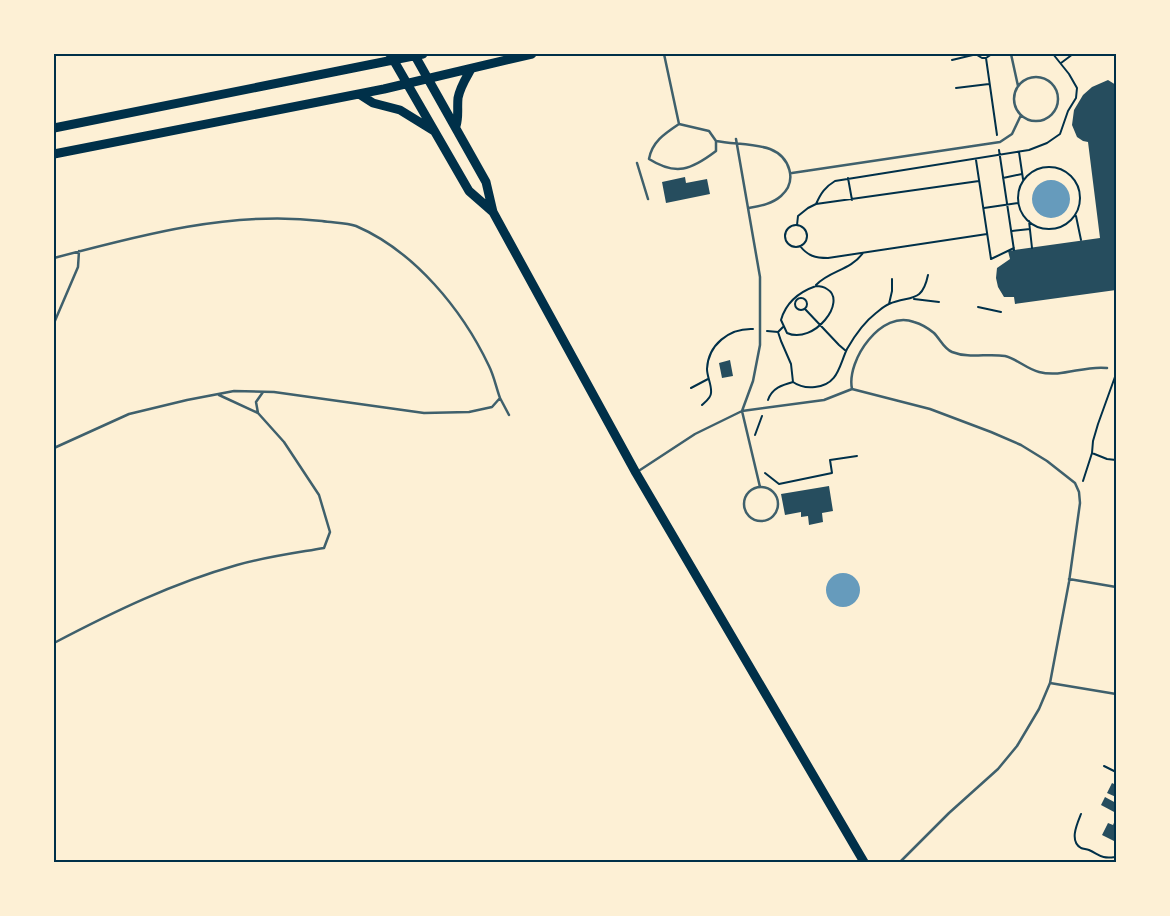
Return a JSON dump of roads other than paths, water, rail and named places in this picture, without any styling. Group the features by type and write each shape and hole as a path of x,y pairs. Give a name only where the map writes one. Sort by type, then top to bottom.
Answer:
{"main road":[{"path":"54,128 392,57 417,54 420,66 456,126 486,182 493,212 636,473 864,862"},
{"path":"54,154 359,94 532,54"},
{"path":"392,57 469,191 493,212"},
{"path":"456,126 459,117 459,94 472,69"},
{"path":"359,94 373,103 400,110 435,132"}],"lane":[{"path":"664,54 679,124"},
{"path":"1011,54 1018,86 1014,100 1021,116 1033,121 1043,120 1054,111 1058,100 1053,86 1048,81 1041,78 1031,78 1024,80 1018,86"},
{"path":"792,173 998,142 1012,134 1021,116"},
{"path":"679,124 709,131 716,142 716,152 702,162 685,169 662,167 648,159 651,148 663,134 679,124"},
{"path":"736,139 760,277 760,345 752,381 742,411 760,487"},
{"path":"716,142 771,149 788,164 792,173 783,195 774,202 749,208"},
{"path":"637,163 648,200"},
{"path":"54,258 155,233 225,222 299,218 354,225 394,247 428,276 465,324 489,366 500,398 510,415"},
{"path":"54,323 78,267 79,251"},
{"path":"852,389 853,365 861,349 879,330 897,321 912,320 924,326 934,333 949,351 965,356 1005,356 1038,372 1057,374 1099,367 1107,368"},
{"path":"636,473 695,434 742,411 824,400 852,389 930,409 991,432 1021,446 1046,461 1075,483 1079,492 1080,503 1070,579 1050,683 1039,709 1017,746 998,769 949,813 900,862"},
{"path":"54,448 129,414 187,400 234,392 264,392 424,413 469,412 492,408 500,398"},
{"path":"258,413 256,402 264,392"},
{"path":"54,643 108,614 174,586 238,564 324,548 330,532 319,495 284,442 258,413 218,394"},
{"path":"760,487 771,490 775,494 779,506 774,516 763,522 750,518 744,507 744,501 749,492 760,487"},
{"path":"1070,579 1116,587"},
{"path":"1050,683 1116,694"}],"water":[{"path":"1051,180 1064,186 1070,199 1064,212 1051,218 1038,212 1032,199 1038,186"},
{"path":"843,573 855,578 860,590 855,602 843,607 831,602 826,590 831,578"}]}
